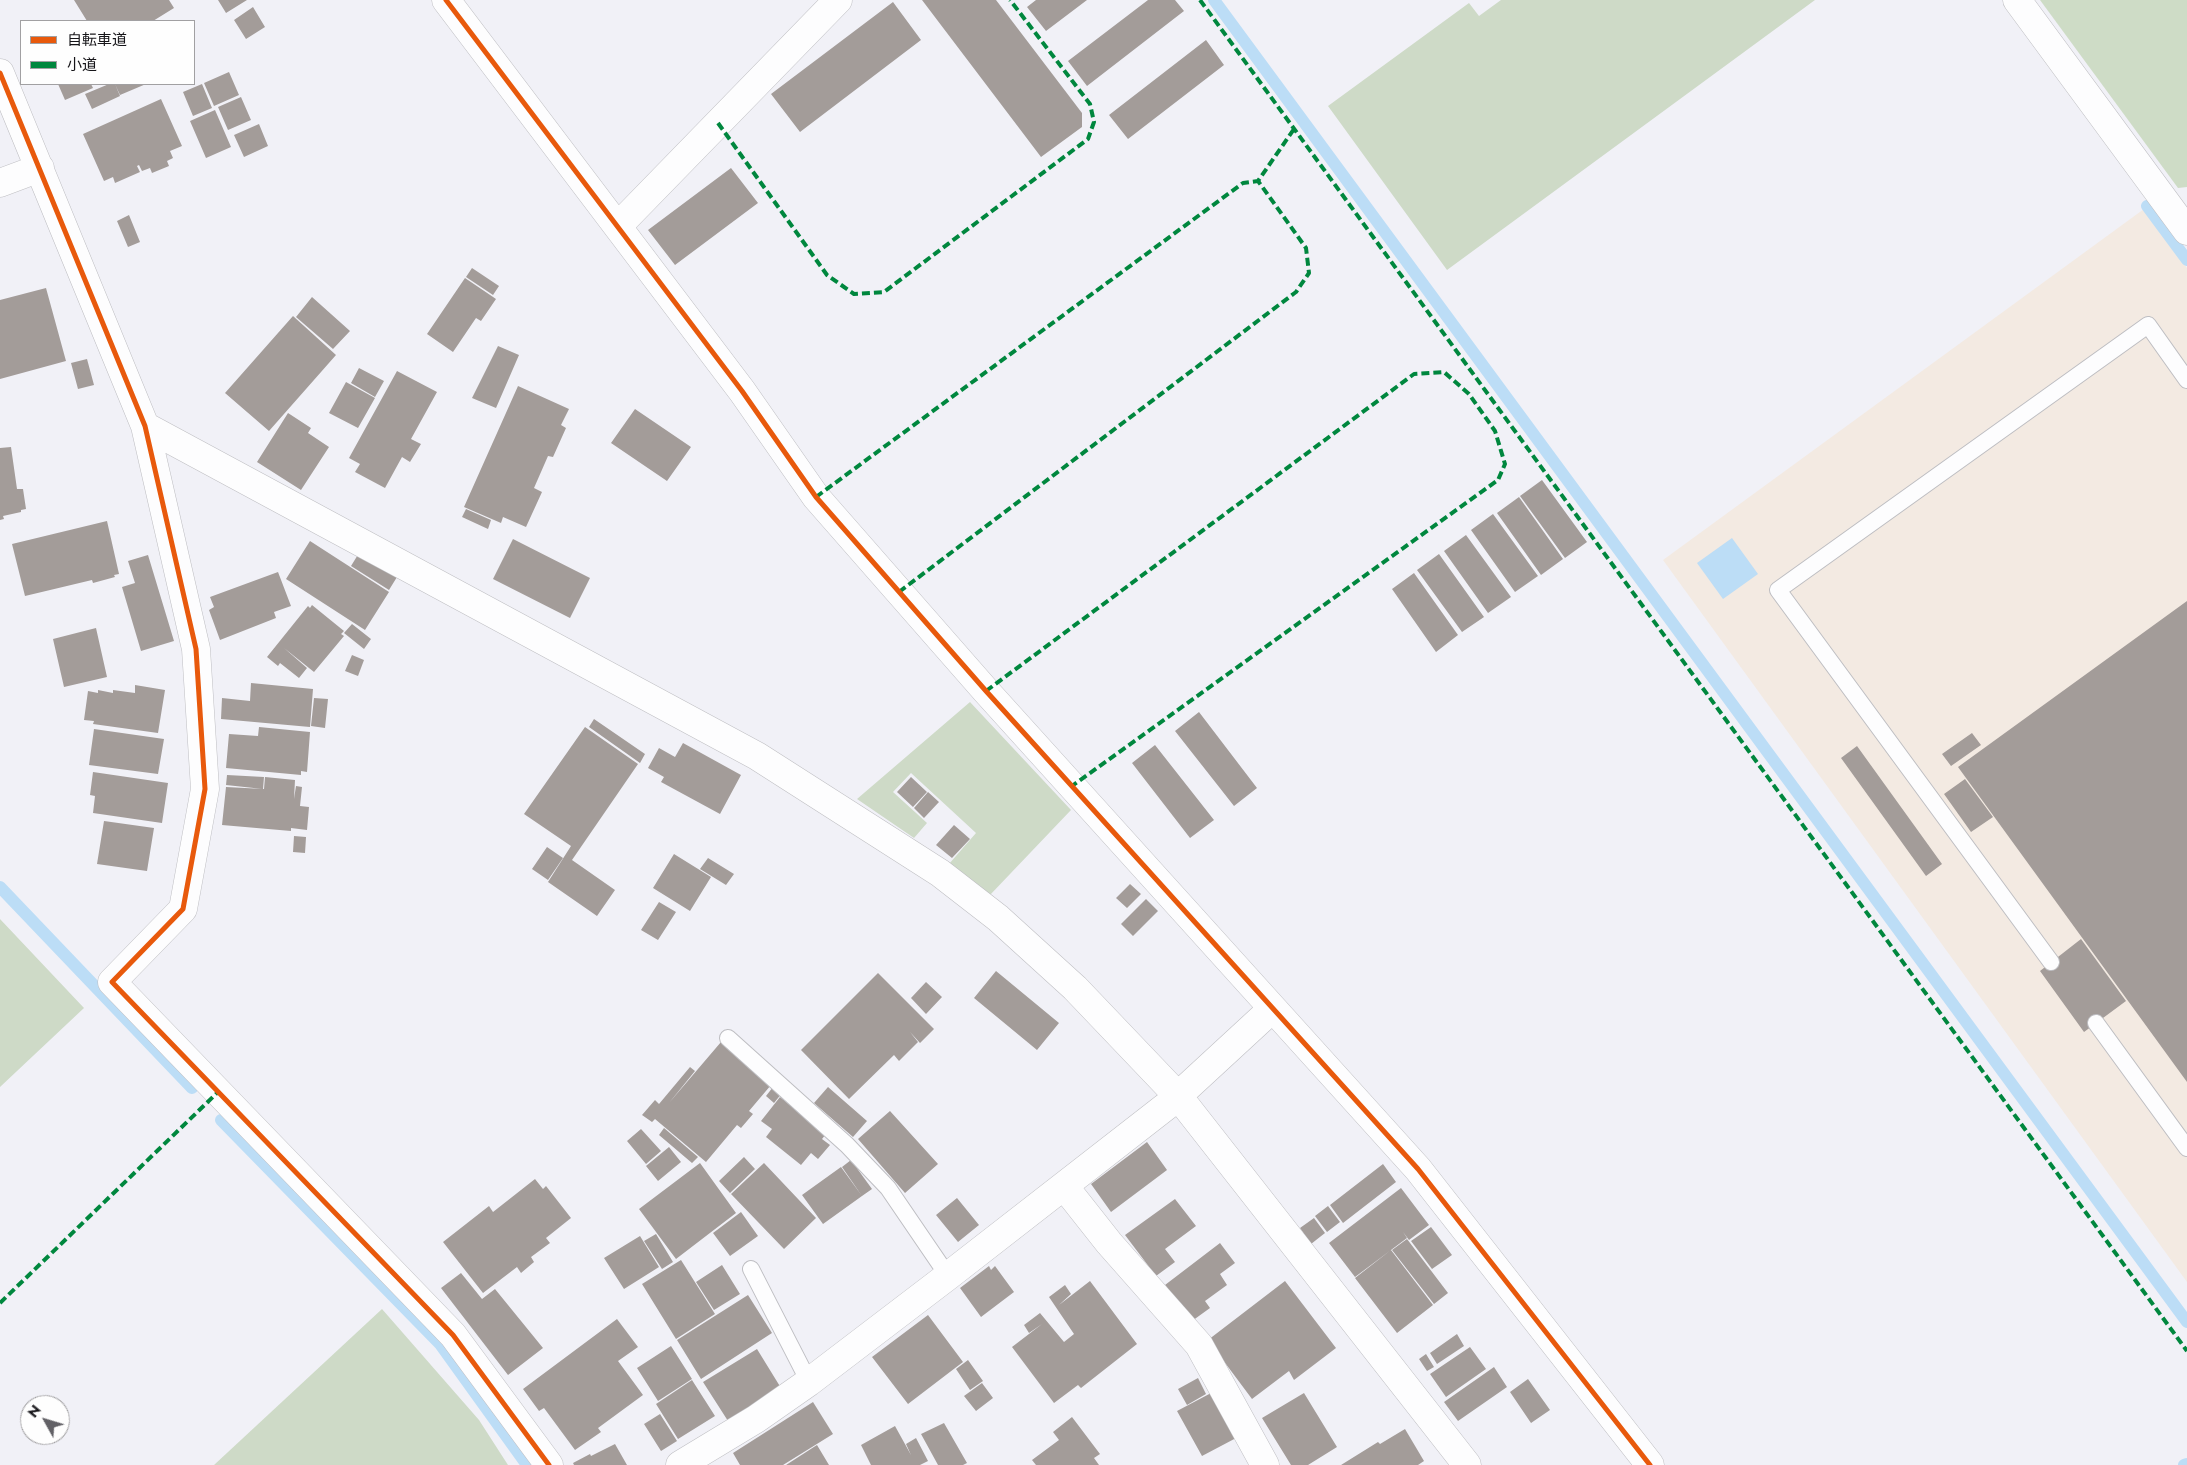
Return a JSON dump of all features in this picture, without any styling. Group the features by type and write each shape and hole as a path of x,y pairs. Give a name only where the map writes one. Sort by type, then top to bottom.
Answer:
{"street":[{"path":"446,0 742,391 816,497 986,691 1418,1170 1650,1465"},
{"path":"618,226 838,0"},
{"path":"2017,0 2182,214"},
{"path":"0,73 145,426 196,649 205,789 183,909 112,982 453,1335 549,1465"},
{"path":"0,183 40,168"},
{"path":"145,426 757,756 940,873 998,918 1075,988 1178,1096 1467,1465"},
{"path":"680,1465 756,1419 809,1382 948,1276 1178,1096 1272,1009"},
{"path":"1064,1186 1109,1243 1199,1346 1265,1465"}],"lane":[{"path":"2051,962 1778,590 2148,325 2187,380"},
{"path":"2096,1023 2187,1148"},
{"path":"728,1038 847,1144 882,1182 948,1276"},
{"path":"752,1270 809,1382"}],"shaded area":[{"path":"2144,209 2187,268 2187,1282 1663,560"}],"green space":[{"path":"1501,0 1815,0 1447,270 1328,106 1469,3 1479,16"},
{"path":"2040,0 2187,0 2187,187 2178,188"},
{"path":"970,702 1071,810 990,895 949,864 976,833 911,773 893,792 927,823 914,838 857,799"},
{"path":"0,919 84,1008 0,1087"},
{"path":"382,1309 479,1420 508,1465 214,1465"}],"water":[{"path":"1732,538 1758,574 1723,599 1697,563"}],"building":[{"path":"74,0 169,0 174,8 155,20 86,20"},
{"path":"218,0 247,0 226,13"},
{"path":"922,0 996,0 1082,113 1082,127 1041,157"},
{"path":"1036,0 1087,0 1046,31 1027,7"},
{"path":"1148,0 1175,0 1184,11 1087,86 1068,61"},
{"path":"893,2 921,40 800,132 771,94"},
{"path":"253,7 265,27 246,39 234,20"},
{"path":"1206,40 1224,65 1128,139 1109,115"},
{"path":"229,72 239,95 214,106 204,83"},
{"path":"202,84 212,108 193,116 183,92"},
{"path":"58,85 92,85 93,88 65,100"},
{"path":"107,85 115,85 120,96 92,109 85,94"},
{"path":"115,85 144,85 120,95"},
{"path":"241,97 251,120 228,130 218,107"},
{"path":"161,99 182,146 170,151 173,158 167,161 169,166 152,173 150,168 142,171 139,165 137,166 140,172 115,183 113,177 104,181 83,134"},
{"path":"215,110 231,147 206,158 190,121"},
{"path":"259,124 268,146 244,157 234,135"},
{"path":"731,168 758,203 675,265 648,230"},
{"path":"129,215 140,242 128,247 117,221"},
{"path":"472,268 499,286 493,295 466,277"},
{"path":"465,278 496,299 481,321 476,318 453,352 427,334"},
{"path":"46,288 66,361 0,379 0,300"},
{"path":"312,297 350,331 333,349 296,317"},
{"path":"293,316 336,355 269,431 225,393"},
{"path":"498,346 519,355 496,408 472,398"},
{"path":"87,359 94,385 78,389 71,363"},
{"path":"359,368 384,381 375,397 351,383"},
{"path":"397,371 437,392 411,439 421,444 410,462 402,457 385,488 355,472 360,464 349,458"},
{"path":"346,382 375,398 358,428 329,413"},
{"path":"518,386 569,409 561,425 566,428 553,457 548,456 534,488 542,492 526,527 503,517 501,523 464,507"},
{"path":"635,409 691,447 667,481 611,443"},
{"path":"288,413 311,428 308,433 329,447 301,490 257,462"},
{"path":"11,447 17,489 23,489 26,509 3,516 4,519 0,520 0,448"},
{"path":"1542,480 1587,542 1565,558 1520,496"},
{"path":"1519,497 1563,559 1541,575 1497,513"},
{"path":"466,509 491,520 488,529 462,517"},
{"path":"1493,514 1538,576 1515,592 1471,530"},
{"path":"107,521 119,574 114,575 115,577 93,583 92,580 25,596 12,544"},
{"path":"1466,535 1511,597 1488,613 1444,551"},
{"path":"513,539 590,578 570,618 493,579"},
{"path":"310,541 389,592 365,630 286,579"},
{"path":"359,553 397,577 389,590 351,566"},
{"path":"1439,554 1484,617 1462,632 1417,570"},
{"path":"148,555 174,641 141,651 122,587 135,583 128,561"},
{"path":"278,572 291,606 274,612 276,618 220,640 209,610 214,607 210,597"},
{"path":"1414,573 1458,635 1436,652 1392,589"},
{"path":"2187,601 2187,1082 1958,767"},
{"path":"312,605 344,631 341,634 344,636 314,672 284,648 307,668 299,678 280,663 278,666 267,657 308,606 310,608"},
{"path":"352,624 371,639 364,649 344,633"},
{"path":"96,628 107,677 64,687 53,639"},
{"path":"352,655 364,660 358,676 345,671"},
{"path":"251,683 313,689 310,727 221,719 222,698 250,701"},
{"path":"135,685 165,690 158,733 93,724 94,721 84,720 88,691 98,693 98,690 113,693 113,690 135,693"},
{"path":"314,698 328,699 325,728 311,726"},
{"path":"1199,712 1257,788 1234,806 1175,731"},
{"path":"594,719 645,754 640,763 589,727"},
{"path":"259,727 310,732 307,772 301,771 301,775 226,768 229,734 258,736"},
{"path":"585,727 638,764 572,860 615,890 597,916 548,882 571,846 524,814"},
{"path":"94,729 164,739 158,774 89,765"},
{"path":"1972,733 1981,745 1951,766 1942,754"},
{"path":"683,743 741,775 720,814 661,782 664,777 648,768 659,748 675,757"},
{"path":"1155,745 1214,820 1190,838 1132,763"},
{"path":"1857,746 1942,864 1926,876 1841,758"},
{"path":"93,772 168,783 162,823 93,813 95,796 90,795"},
{"path":"227,775 264,777 263,789 226,785"},
{"path":"265,777 295,780 294,799 296,786 302,787 300,806 309,807 307,830 291,828 291,831 222,825 226,787 264,789"},
{"path":"911,777 927,792 913,807 897,792"},
{"path":"1965,779 1993,817 1971,832 1944,794"},
{"path":"928,792 939,802 924,818 914,808"},
{"path":"104,821 154,828 147,871 97,864"},
{"path":"954,825 970,839 952,858 936,845"},
{"path":"294,836 306,837 305,853 293,852"},
{"path":"547,847 563,858 548,880 532,869"},
{"path":"674,854 711,877 690,911 653,888"},
{"path":"708,858 734,874 726,885 700,869"},
{"path":"1130,884 1141,894 1127,908 1116,898"},
{"path":"1146,899 1158,911 1133,936 1121,924"},
{"path":"659,902 676,912 658,940 641,930"},
{"path":"2081,939 2126,1001 2084,1032 2040,971"},
{"path":"996,971 1059,1023 1037,1050 974,998"},
{"path":"878,973 934,1029 920,1043 910,1032 918,1042 899,1061 894,1055 849,1099 801,1050"},
{"path":"926,982 942,997 926,1014 911,998"},
{"path":"721,1042 771,1085 749,1111 753,1114 741,1128 737,1125 706,1162 655,1119 652,1122 642,1115 655,1100 659,1104 690,1067 695,1071 669,1103"},
{"path":"773,1087 782,1093 774,1103 766,1096"},
{"path":"828,1087 867,1121 853,1137 814,1103"},
{"path":"780,1097 826,1134 822,1139 830,1145 818,1159 811,1153 801,1165 766,1137 772,1129 761,1121"},
{"path":"890,1111 938,1164 905,1193 858,1139"},
{"path":"664,1128 698,1157 692,1163 659,1135"},
{"path":"641,1129 661,1151 646,1164 627,1141"},
{"path":"1147,1142 1167,1170 1111,1212 1091,1184"},
{"path":"669,1147 681,1162 658,1181 646,1166"},
{"path":"744,1157 755,1169 730,1193 719,1181"},
{"path":"851,1160 872,1189 862,1196 842,1167"},
{"path":"700,1163 736,1213 676,1259 639,1209"},
{"path":"764,1163 816,1218 784,1249 731,1194"},
{"path":"1383,1164 1396,1182 1343,1223 1330,1205"},
{"path":"841,1167 862,1196 823,1224 802,1195"},
{"path":"535,1179 543,1189 546,1186 571,1218 546,1238 550,1243 531,1257 534,1262 521,1273 517,1267 483,1293 443,1242 489,1206 493,1212"},
{"path":"1401,1188 1429,1225 1409,1240 1403,1232 1407,1238 1355,1277 1329,1243"},
{"path":"957,1198 979,1225 958,1242 936,1215"},
{"path":"1175,1199 1196,1226 1165,1249 1175,1262 1156,1276 1125,1235"},
{"path":"1328,1206 1340,1222 1327,1232 1315,1216"},
{"path":"741,1212 758,1236 730,1256 713,1233"},
{"path":"1314,1218 1325,1233 1311,1244 1300,1228"},
{"path":"1431,1227 1452,1255 1432,1269 1411,1241"},
{"path":"656,1234 673,1262 662,1269 644,1241"},
{"path":"640,1236 659,1267 624,1289 604,1258"},
{"path":"1407,1239 1448,1293 1434,1304 1392,1250"},
{"path":"1220,1243 1235,1263 1220,1274 1227,1285 1205,1301 1210,1308 1192,1321 1165,1285"},
{"path":"1391,1250 1433,1305 1397,1333 1355,1278"},
{"path":"681,1260 715,1314 676,1339 642,1284"},
{"path":"722,1265 740,1294 714,1310 696,1282"},
{"path":"989,1266 991,1270 995,1266 1014,1292 981,1317 960,1288"},
{"path":"461,1273 482,1299 495,1289 543,1348 508,1375 441,1288"},
{"path":"1090,1281 1137,1344 1081,1388 1078,1385 1054,1403 1012,1347 1042,1324 1029,1333 1024,1325 1040,1313 1064,1342 1074,1334 1049,1297 1065,1285 1071,1294 1059,1305"},
{"path":"1285,1281 1336,1348 1294,1380 1289,1371 1252,1399 1208,1340"},
{"path":"748,1295 772,1333 701,1379 677,1340"},
{"path":"928,1315 963,1362 908,1404 872,1357"},
{"path":"617,1319 638,1347 618,1361 643,1395 598,1428 601,1432 575,1450 544,1408 539,1411 523,1389"},
{"path":"1457,1334 1464,1346 1437,1364 1430,1353"},
{"path":"671,1346 692,1379 658,1401 637,1368"},
{"path":"1470,1347 1486,1369 1446,1397 1430,1374"},
{"path":"757,1349 781,1388 728,1421 703,1382"},
{"path":"1426,1354 1434,1367 1427,1371 1419,1359"},
{"path":"968,1360 983,1381 970,1390 956,1369"},
{"path":"1494,1367 1507,1387 1458,1421 1444,1402"},
{"path":"1198,1378 1206,1394 1187,1405 1178,1389"},
{"path":"1528,1379 1550,1410 1531,1423 1510,1392"},
{"path":"692,1380 715,1416 678,1439 656,1404"},
{"path":"982,1383 993,1398 976,1411 964,1396"},
{"path":"1213,1392 1238,1437 1202,1456 1177,1411"},
{"path":"1304,1393 1337,1447 1308,1465 1291,1465 1262,1418"},
{"path":"813,1402 833,1434 783,1465 740,1465 733,1453"},
{"path":"660,1414 677,1441 661,1451 644,1424"},
{"path":"1072,1417 1100,1454 1094,1458 1099,1465 1036,1465 1032,1460 1059,1440 1053,1432"},
{"path":"944,1423 967,1463 963,1465 938,1465 921,1434"},
{"path":"895,1426 911,1455 906,1444 916,1438 928,1461 920,1465 871,1465 861,1445"},
{"path":"1405,1429 1424,1461 1418,1465 1341,1465 1378,1442 1380,1444"},
{"path":"615,1444 627,1465 574,1465 573,1463 590,1454 591,1456"},
{"path":"817,1445 829,1465 786,1465"}],"waterway":[{"path":"1214,0 2187,1322"},
{"path":"2147,206 2187,260"},
{"path":"0,887 192,1088"},
{"path":"221,1120 440,1344 527,1465"}],"marked path":[{"path":"718,123 827,275 854,294 884,292 1088,139 1094,122 1090,104 1010,0"},
{"path":"1200,0 2187,1351"},
{"path":"816,497 1243,183 1258,181 1294,129"},
{"path":"899,592 1296,292 1309,273 1306,248 1258,181"},
{"path":"986,691 1414,374 1444,372 1469,394 1495,431 1505,464 1498,480 1072,786"},
{"path":"0,1303 218,1092"}],"cycle path":[{"path":"446,0 742,391 816,497 986,691 1418,1169 1650,1465"},
{"path":"0,73 145,426 196,649 205,789 183,909 112,982 453,1335 549,1465"}]}
